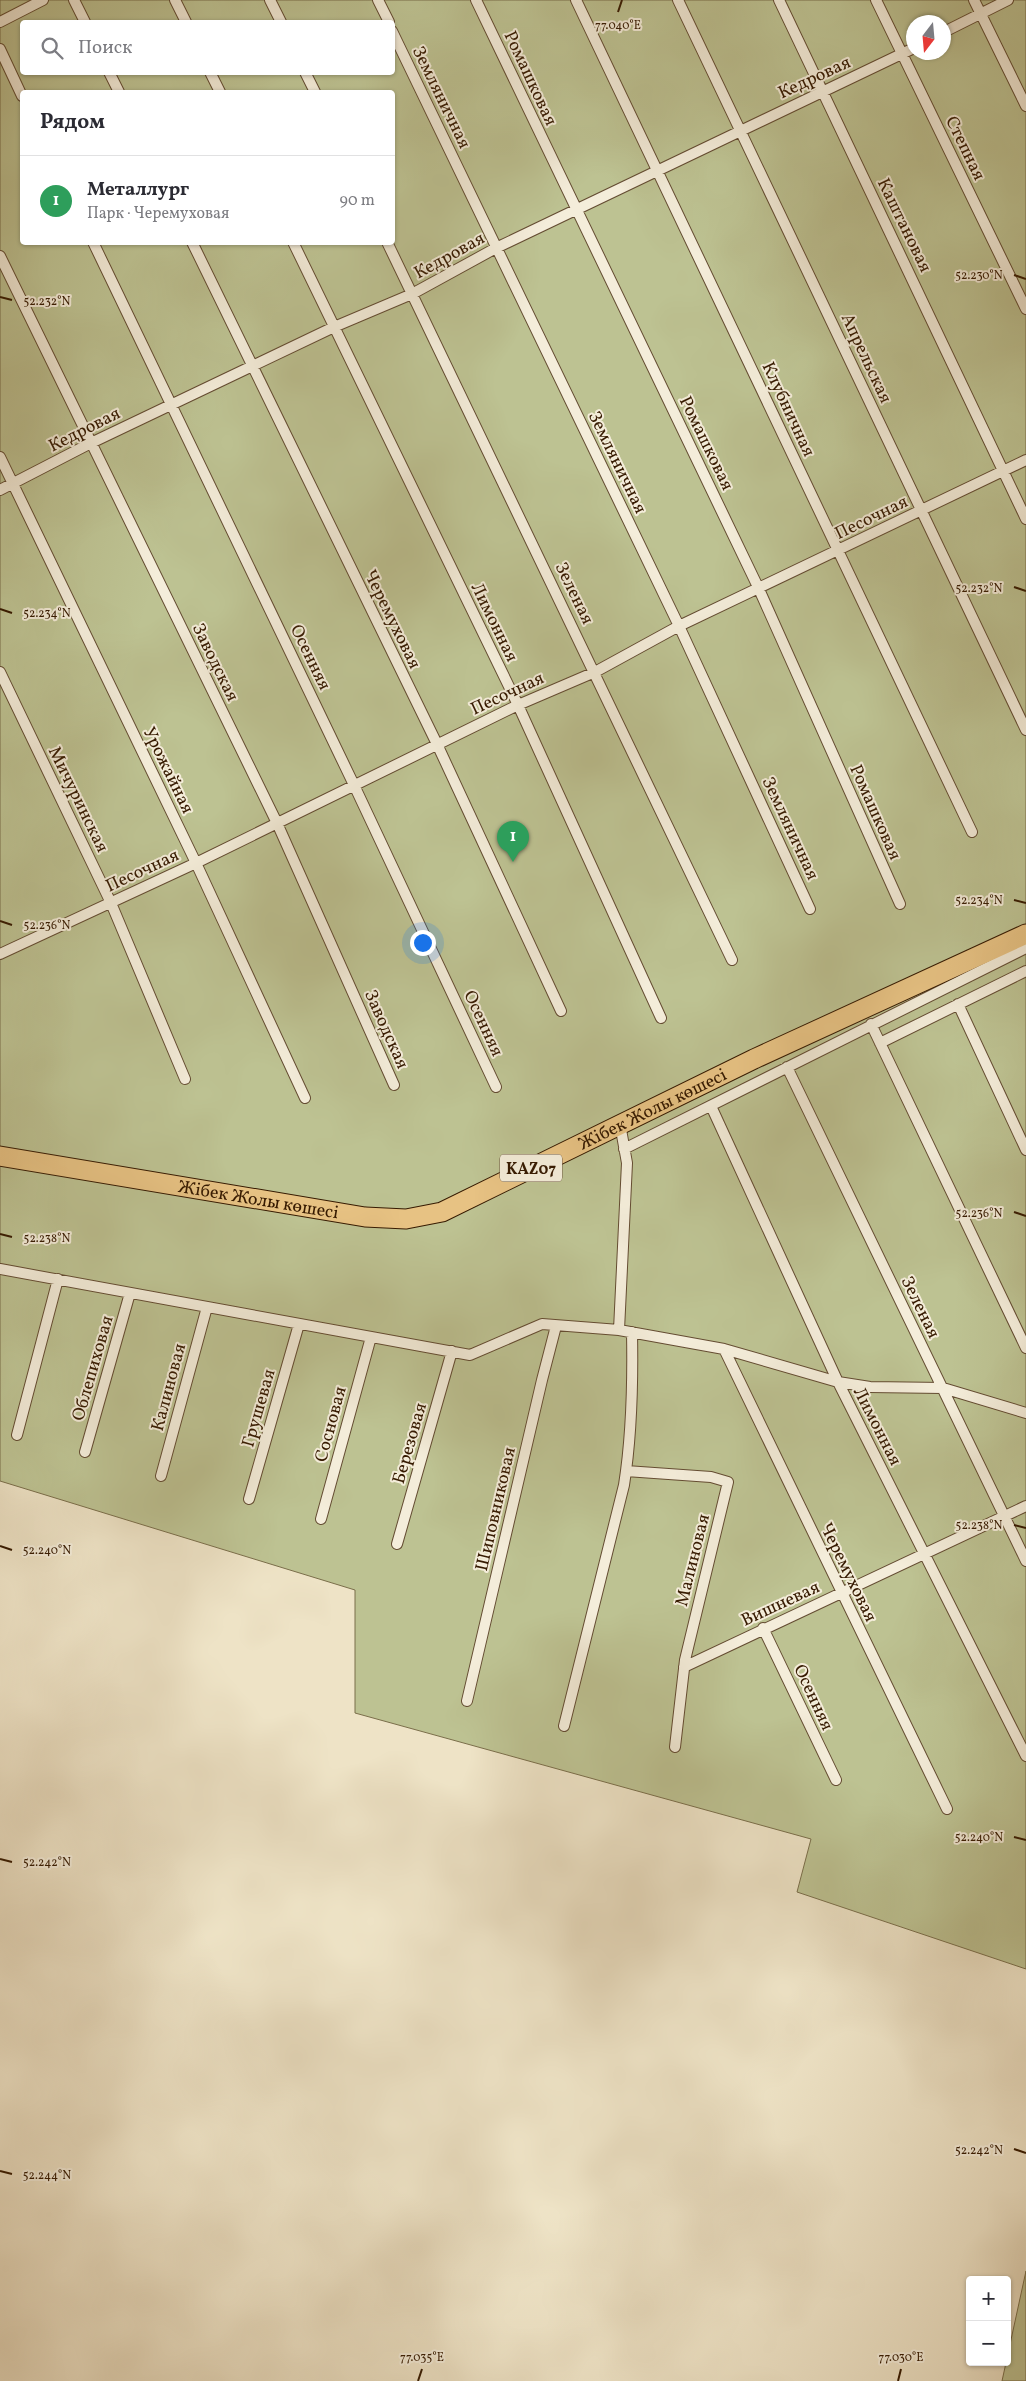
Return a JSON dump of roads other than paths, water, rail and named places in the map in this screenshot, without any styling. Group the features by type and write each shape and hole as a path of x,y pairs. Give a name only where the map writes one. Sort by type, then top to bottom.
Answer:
{"highway":[{"name":"Жібек Жолы көшесі","path":"0,1156 365,1217 406,1219 442,1212 754,1059 1026,934"}],"street":[{"path":"0,22 43,0"},
{"path":"74,0 84,20"},
{"path":"175,0 185,20"},
{"path":"270,0 280,20"},
{"path":"378,0 387,20"},
{"name":"Ромашковая","path":"476,0 758,587 900,904"},
{"name":"Клубничная","path":"576,0 972,832"},
{"name":"Апрельская","path":"678,0 1026,730"},
{"name":"Каштановая","path":"779,0 1026,519"},
{"name":"Степная","path":"876,0 1026,309"},
{"path":"974,0 1026,106"},
{"path":"951,28 1008,0"},
{"name":"Земляничная","path":"395,37 679,626 810,909"},
{"path":"0,49 20,92"},
{"name":"Кедровая","path":"0,490 171,404 334,327 412,294 496,248 906,52"},
{"path":"111,75 118,90"},
{"path":"212,75 219,90"},
{"path":"306,75 314,90"},
{"name":"Осенняя","path":"94,245 354,785 496,1086"},
{"name":"Черемуховая","path":"193,245 436,744 561,1011"},
{"name":"Лимонная","path":"294,245 518,705 661,1018"},
{"name":"Зеленая","path":"388,245 596,672 732,960"},
{"name":"Заводская","path":"0,256 277,823 394,1085"},
{"name":"Урожайная","path":"0,457 196,863 305,1098"},
{"name":"Песочная","path":"0,954 196,863 518,705 596,672 679,626 758,587 1026,460"},
{"name":"Мичуринская","path":"0,672 112,902 185,1079"},
{"path":"624,1149 1026,948"},
{"path":"880,1043 1026,970"},
{"path":"958,1004 1026,1150"},
{"path":"871,1024 1026,1348"},
{"name":"Зеленая","path":"787,1067 1026,1561"},
{"name":"Лимонная","path":"711,1106 838,1382 1026,1756"},
{"path":"619,1330 627,1163 620,1124"},
{"path":"0,1269 452,1351 470,1356 542,1324 619,1330 724,1349 838,1382 870,1387 943,1388 1026,1413"},
{"path":"17,1435 58,1279"},
{"name":"Облепиховая","path":"85,1452 130,1293"},
{"name":"Калиновая","path":"161,1476 207,1307"},
{"name":"Грушевая","path":"249,1500 299,1324"},
{"name":"Шиповниковая","path":"467,1701 556,1326"},
{"path":"564,1726 631,1444 633,1389 632,1332"},
{"name":"Сосновая","path":"321,1519 370,1337"},
{"name":"Черемуховая","path":"724,1349 946,1809"},
{"name":"Березовая","path":"398,1544 452,1351"},
{"name":"Малиновая","path":"626,1471 711,1478 728,1482 684,1667 675,1747"},
{"name":"Вишневая","path":"684,1667 924,1552 1026,1506"},
{"name":"Осенняя","path":"763,1628 836,1780"}],"place":[{"name":"Металлург","path":"513,862"}]}
